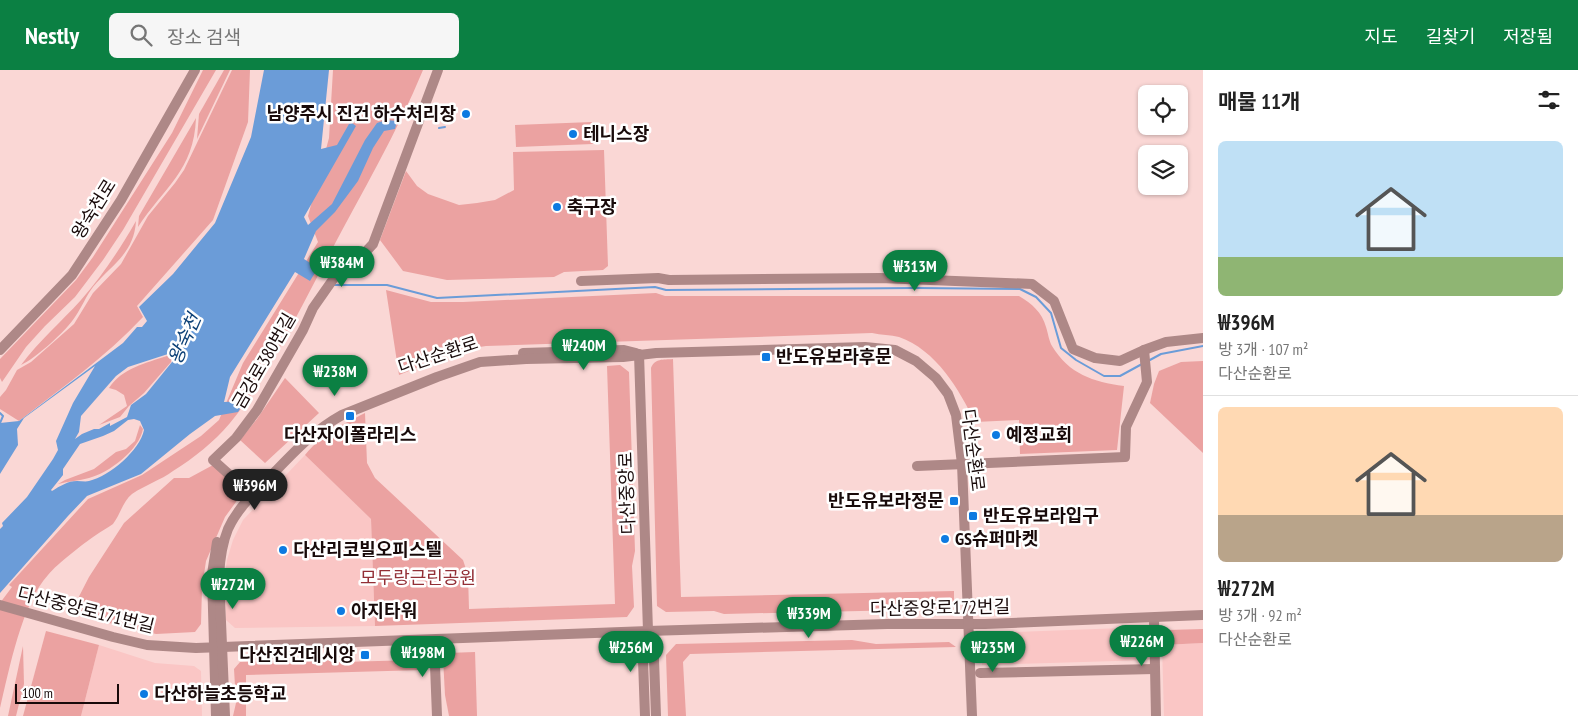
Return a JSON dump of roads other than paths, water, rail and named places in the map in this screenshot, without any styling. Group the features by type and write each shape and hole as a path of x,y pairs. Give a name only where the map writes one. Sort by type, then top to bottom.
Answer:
{"street":[{"name":"왕숙천로","path":"0,350 72,275 120,200 195,70"},
{"name":"금강로380번길","path":"250,494 213,460 236,438 257,410 299,338 312,308 334,278 357,261 373,244 438,70"},
{"path":"581,281 658,278 669,280 880,278 1032,284 1054,301 1073,349 1095,358 1120,361 1166,342 1203,338"},
{"name":"다산순환로","path":"216,716 221,553 229,528 250,494 296,442 326,416 362,399 462,361 497,355 540,351 624,350 639,354 864,346 895,350 916,361 936,378 948,394 956,415 962,464 972,716"},
{"path":"916,466 1125,457 1126,427 1147,382 1144,350"},
{"name":"다산중앙로","path":"639,354 648,631 654,659 656,716"},
{"name":"다산중앙로171번길","path":"0,605 98,634 147,644 196,648 648,631"},
{"name":"다산중앙로172번길","path":"648,631 887,624 969,624 1203,615"},
{"path":"1154,618 1156,716"},
{"name":"다산중앙로","path":"645,716 643,660 648,631"},
{"path":"434,640 437,716"},
{"name":"다산순환로","path":"218,647 225,716"},
{"path":"971,664 980,673 1154,669"},
{"path":"971,684 980,673"}],"water":[{"name":"왕숙천","path":"264,70 329,70 321,149 337,145 349,124 352,123 356,126 304,217 308,225 332,204 365,140 377,123 386,120 397,121 395,129 384,131 373,148 358,181 335,212 316,231 304,259 318,268 310,281 295,272 230,377 224,402 245,401 238,412 215,416 141,474 87,496 0,593 0,529 3,526 2,523 27,497 53,459 58,450 56,441 73,403 95,366 24,418 17,429 18,445 0,474 0,423 19,421 123,343 137,327 142,327 147,321 139,307 173,274 215,223 251,137","holes":["168,354 173,355 172,362 146,394 131,405 127,417 110,426 110,423 99,429 82,434 75,439 79,432 81,416 116,376 128,367","128,420 140,421 144,430 141,438 137,446 115,468 97,478 88,481 70,482 51,490 63,475 63,469 80,444 114,431"]}],"waterway":[{"path":"439,128 445,127"},
{"path":"333,285 387,285 437,298 655,287 666,290 1020,289 1036,297 1051,313 1061,348 1076,360 1104,376 1120,376 1142,364"},
{"path":"1148,361 1161,354 1203,346"},
{"path":"0,413 3,416 0,423"}],"place":[{"name":"남양주시 진건 하수처리장","path":"466,114"},
{"name":"테니스장","path":"573,134"},
{"name":"축구장","path":"557,207"},
{"name":"반도유보라후문","path":"766,357"},
{"name":"다산자이폴라리스","path":"350,416"},
{"name":"예정교회","path":"996,435"},
{"name":"반도유보라정문","path":"954,501"},
{"name":"반도유보라입구","path":"973,516"},
{"name":"GS슈퍼마켓","path":"945,539"},
{"name":"다산리코빌오피스텔","path":"283,550"},
{"name":"아지타워","path":"341,611"},
{"name":"다산진건데시앙","path":"365,655"},
{"name":"다산하늘초등학교","path":"144,694"}],"park label":[{"name":"모두랑근린공원","path":"418,578"}]}
